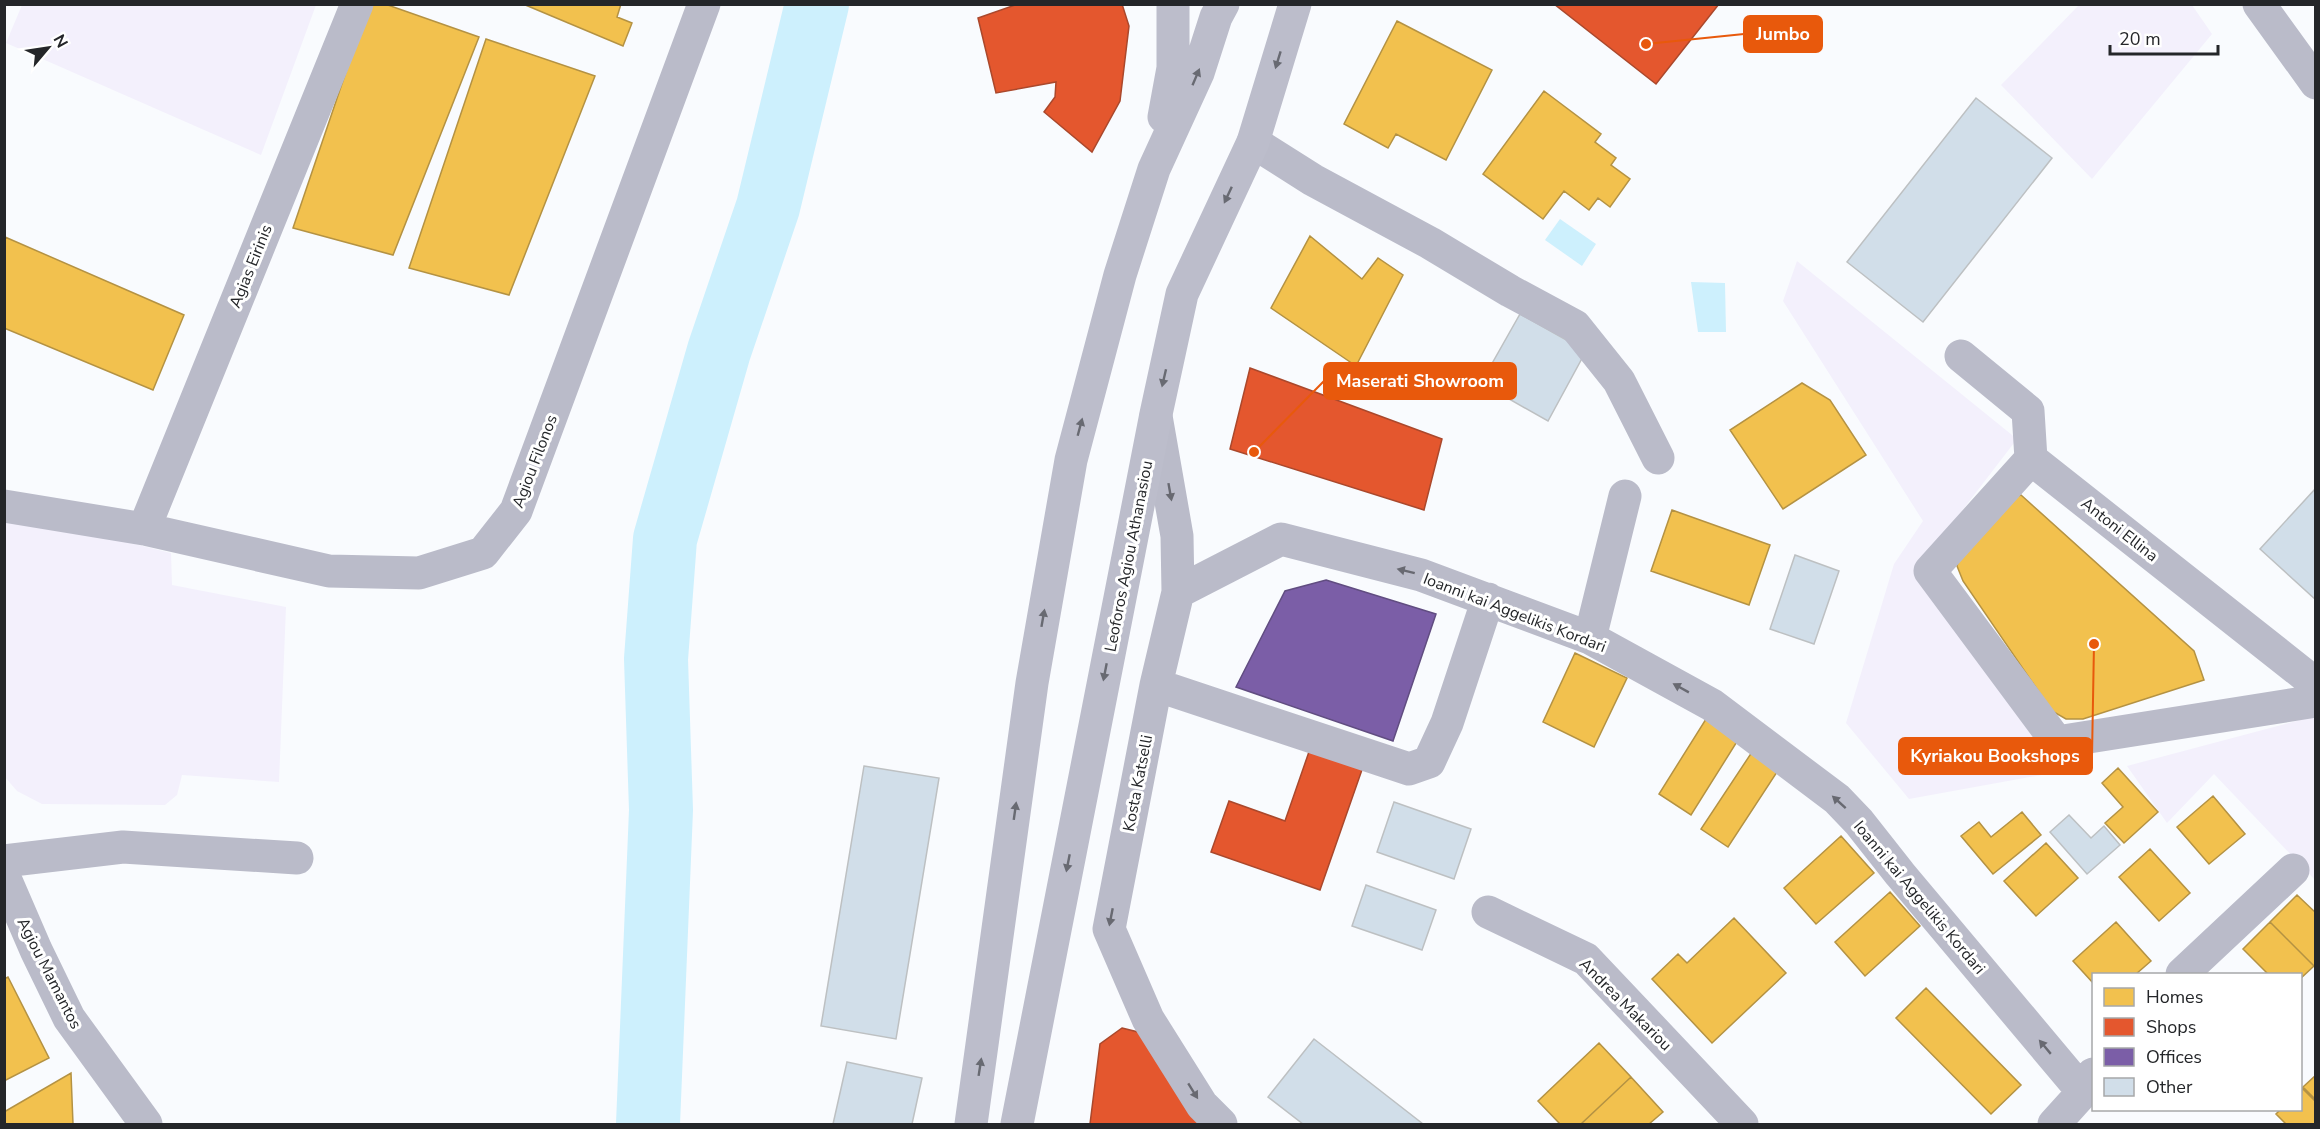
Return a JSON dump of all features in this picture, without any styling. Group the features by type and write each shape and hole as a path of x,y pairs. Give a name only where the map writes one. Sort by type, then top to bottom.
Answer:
{"main road":[{"path":"1154,169 1173,68 1173,4"},
{"path":"970,1125 1032,683 1068,476 1120,275 1154,169 1198,72 1216,17 1223,4"},
{"name":"Leoforos Agiou Athanasiou","path":"1017,1125 1156,414 1182,294 1253,142 1295,4"}],"street":[{"name":"Agias Eirinis","path":"144,529 357,4"},
{"name":"Agiou Filonos","path":"4,506 144,529 329,571 419,573 483,553 516,511 704,4"},
{"path":"2259,4 2316,83"},
{"path":"1253,142 1313,180 1430,243 1510,291 1575,326 1619,381 1658,458"},
{"path":"1961,356 2028,411 2031,459 1930,571 2057,742 2316,701"},
{"name":"Kosta Katselli","path":"1156,414 1177,536 1178,592 1156,685 1109,929 1148,1019 1202,1105 1221,1125"},
{"name":"Antoni Ellina","path":"2031,459 2316,684"},
{"path":"1590,638 1625,496"},
{"name":"Ioanni kai Aggelikis Kordari","path":"1178,592 1281,539 1421,575 1590,638 1712,705 1837,799 1859,822 1900,874 2088,1082"},
{"path":"1156,685 1409,769 1429,762 1446,723 1488,599"},
{"path":"4,861 123,847 297,858"},
{"path":"2184,973 2293,870"},
{"name":"Agiou Mamantos","path":"4,876 69,1018 146,1125"},
{"name":"Andrea Makariou","path":"1488,912 1586,959 1742,1125"},
{"path":"2054,1125 2088,1082"}],"shaded area":[{"path":"22,4 316,5 261,155 6,43"},
{"path":"2079,5 2192,5 2212,34 2092,179 2001,85"},
{"path":"1797,261 2017,439 1915,572 2058,772 1909,799 1846,723 1894,564 1923,521 1783,301"},
{"path":"22,516 171,553 172,585 286,607 279,782 182,775 177,795 165,805 42,804 17,791 4,776 4,523"},
{"path":"2311,717 2316,720 2315,880 2214,774 2167,823 2127,766"}],"water":[{"path":"1560,219 1596,244 1582,266 1545,240"},
{"path":"1691,282 1725,283 1726,332 1698,332"}],"building: Homes":[{"path":"369,4 385,4 479,37 393,255 293,228"},
{"path":"523,4 621,4 617,17 632,23 623,46"},
{"path":"1397,21 1492,70 1446,160 1396,134 1388,148 1344,124"},
{"path":"486,39 595,76 509,295 409,268"},
{"path":"1544,91 1601,134 1595,142 1616,158 1611,165 1630,179 1610,207 1598,198 1589,210 1564,191 1543,219 1483,174"},
{"path":"1310,236 1362,279 1378,258 1403,275 1356,366 1271,308"},
{"path":"5,237 184,315 153,390 4,328"},
{"path":"1802,383 1830,400 1866,455 1783,509 1730,430"},
{"path":"2021,495 2194,651 2204,680 2083,719 2066,719 2052,711 1963,581 1957,566 1960,553 2002,501"},
{"path":"1672,510 1770,545 1749,605 1651,571"},
{"path":"1575,653 1627,678 1594,747 1543,722"},
{"path":"1706,719 1738,740 1691,815 1659,794"},
{"path":"1752,752 1779,769 1728,847 1701,829"},
{"path":"2118,768 2158,812 2124,843 2105,823 2123,807 2102,783"},
{"path":"2213,796 2245,834 2209,864 2177,827"},
{"path":"2022,812 2041,835 1993,874 1961,836 1979,822 1991,837"},
{"path":"1841,836 1874,873 1816,924 1784,888"},
{"path":"2046,843 2078,878 2036,916 2004,881"},
{"path":"2150,849 2190,893 2159,921 2119,877"},
{"path":"1890,892 1920,926 1865,976 1835,942"},
{"path":"2297,895 2316,913 2316,964 2314,966 2270,922"},
{"path":"1734,918 1786,973 1712,1043 1652,979 1678,954 1687,963"},
{"path":"2116,922 2151,961 2137,973 2092,973 2092,982 2073,961"},
{"path":"2270,922 2314,966 2302,977 2302,973 2267,973 2243,949"},
{"path":"8,977 49,1058 4,1081 4,979"},
{"path":"1926,988 2021,1085 1991,1114 1896,1018"},
{"path":"1599,1043 1631,1077 1581,1124 1560,1124 1538,1101"},
{"path":"71,1073 73,1124 4,1124 4,1112"},
{"path":"2316,1075 2316,1100 2303,1087"},
{"path":"1631,1077 1663,1112 1649,1124 1581,1124"},
{"path":"2302,1088 2316,1102 2316,1124 2286,1124 2276,1114 2279,1111 2302,1111"}],"building: Shops":[{"path":"1018,4 1122,4 1129,26 1120,101 1092,152 1044,112 1055,97 1056,82 996,93 978,18"},
{"path":"1554,4 1719,4 1656,84"},
{"path":"1250,368 1442,439 1424,510 1230,449"},
{"path":"1311,746 1364,764 1320,890 1211,852 1229,801 1285,821"},
{"path":"1122,1028 1138,1032 1200,1124 1090,1124 1100,1044"}],"building: Offices":[{"path":"1326,580 1436,614 1393,741 1236,687 1285,591"}],"building: Other":[{"path":"1976,98 2052,158 1923,322 1847,262"},
{"path":"1520,314 1586,351 1548,421 1481,383"},
{"path":"2316,488 2316,600 2260,549"},
{"path":"1795,555 1839,571 1814,644 1770,629"},
{"path":"864,766 939,778 896,1039 821,1026"},
{"path":"1394,802 1471,829 1454,879 1377,852"},
{"path":"2069,815 2091,838 2104,826 2120,845 2087,874 2050,832"},
{"path":"1366,885 1436,910 1422,950 1352,926"},
{"path":"1314,1039 1423,1124 1303,1124 1268,1097"},
{"path":"847,1062 922,1078 912,1124 833,1124"}],"waterway":[{"path":"648,1124 661,810 656,659 665,539 719,351 768,207 817,4"}],"place":[{"name":"Jumbo","path":"1646,44"},
{"name":"Maserati Showroom","path":"1254,452"},
{"name":"Kyriakou Bookshops","path":"2094,644"}]}
